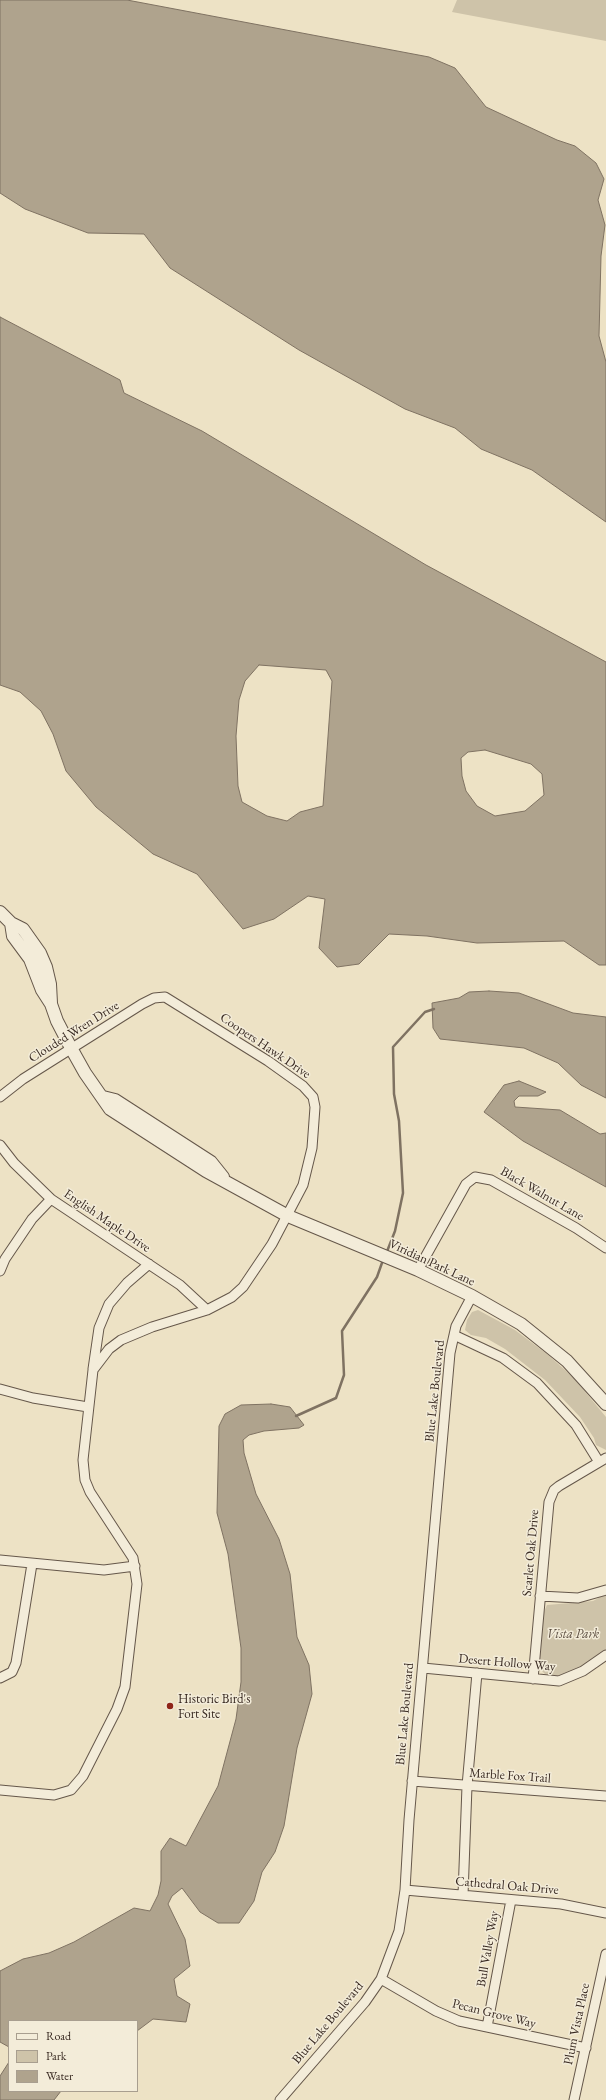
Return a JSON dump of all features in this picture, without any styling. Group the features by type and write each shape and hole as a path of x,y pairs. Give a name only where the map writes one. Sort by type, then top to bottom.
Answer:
{"street":[{"name":"Viridian Park Lane","path":"0,912 11,923 23,929 40,953 46,967 50,984 52,1004 57,1021 93,1085 103,1097 114,1100 211,1162 225,1180 288,1216 418,1270 472,1296 536,1335 571,1365 606,1404"},
{"name":"Clouded Wren Drive","path":"0,1097 23,1079 142,1004 154,998 165,997"},
{"name":"Coopers Hawk Drive","path":"0,1790 54,1795 71,1790 83,1776 117,1709 125,1687 137,1584 135,1566 128,1547 96,1501 85,1480 83,1460 93,1370 109,1349 122,1340 152,1327 207,1310 232,1297 243,1287 272,1244 288,1216 303,1185 307,1172 315,1121 313,1097 302,1086 268,1061 165,997"},
{"name":"English Maple Drive","path":"0,1146 14,1163 51,1199 180,1285 207,1310"},
{"name":"Black Walnut Lane","path":"418,1270 466,1184 475,1177 491,1180 576,1228 606,1248"},
{"path":"0,1270 5,1259 28,1225 51,1199"},
{"path":"93,1370 99,1328 109,1304 127,1283 149,1264"},
{"name":"Blue Lake Boulevard","path":"280,2100 365,2002 381,1979 400,1931 405,1890 412,1781 447,1384 454,1334 460,1316 472,1296"},
{"path":"454,1334 503,1358 537,1383 576,1425 602,1460"},
{"path":"0,1389 32,1398 88,1407"},
{"name":"Scarlet Oak Drive","path":"533,1679 548,1509 551,1495 559,1486 602,1460"},
{"path":"0,1560 104,1570 135,1566"},
{"path":"0,1678 12,1672 16,1663 32,1564"},
{"path":"540,1596 578,1598 606,1590"},
{"name":"Desert Hollow Way","path":"422,1668 560,1681 583,1671 606,1655"},
{"path":"463,1896 467,1786 477,1673"},
{"name":"Marble Fox Trail","path":"412,1781 606,1796"},
{"name":"Cathedral Oak Drive","path":"405,1890 561,1904 606,1913"},
{"name":"Bull Valley Way","path":"487,2027 510,1900"},
{"name":"Plum Vista Place","path":"574,2100 606,1954"},
{"name":"Pecan Grove Way","path":"381,1979 436,2011 459,2021 586,2048"}],"green space":[{"path":"457,0 606,0 606,41 452,12"},
{"path":"478,1310 515,1330 547,1354 573,1377 606,1417 606,1450 596,1445 594,1438 580,1417 545,1380 505,1349 486,1338 471,1335 465,1330 467,1320 472,1312"},
{"name":"Vista Park","path":"606,1594 606,1651 579,1670 557,1676 545,1674 538,1667 541,1618 547,1605 593,1601"}],"water":[{"path":"0,0 127,0 429,57 455,68 486,107 557,140 575,146 596,163 604,179 598,200 605,225 601,256 599,336 606,362 606,522 532,470 481,449 455,428 405,409 299,350 170,268 144,234 88,233 25,209 0,193"},
{"path":"0,317 120,380 124,393 202,431 426,565 606,662 606,965 599,965 564,941 477,943 427,936 389,934 359,964 337,967 319,948 325,899 308,896 274,919 243,929 197,874 153,854 96,807 66,771 53,734 41,711 20,692 0,685","holes":["259,665 326,670 332,681 323,806 300,812 287,821 267,816 242,802 238,786 236,736 239,700 245,681","485,750 531,764 542,774 544,795 525,811 495,816 477,806 466,791 462,776 461,758 468,752"]},
{"path":"489,991 519,993 573,1013 606,1017 606,1098 581,1085 558,1063 524,1048 440,1039 433,1028 432,1003 459,998 469,992"},
{"path":"519,1081 546,1092 538,1096 519,1096 514,1101 515,1107 560,1110 600,1134 606,1133 606,1187 523,1141 484,1112 504,1085"},
{"path":"271,1404 290,1407 304,1425 299,1428 264,1431 249,1435 243,1440 244,1453 256,1494 279,1539 290,1574 297,1637 309,1665 312,1694 297,1748 284,1826 275,1852 262,1872 254,1901 239,1923 218,1923 200,1912 182,1888 172,1896 168,1904 185,1939 190,1966 174,1979 177,1996 190,2004 186,2022 153,2019 138,2030 138,2020 8,2020 8,2046 0,2042 0,1971 23,1959 49,1953 74,1942 134,1908 150,1911 158,1895 161,1881 161,1851 170,1838 186,1846 218,1786 236,1719 241,1682 241,1648 228,1554 217,1513 219,1426 225,1414 241,1405"},
{"path":"8,2064 8,2092 60,2092 54,2100 0,2100 0,2076"}],"waterway":[{"path":"386,1254 395,1231 403,1193 399,1121 394,1094 393,1047 425,1012 434,1009"},
{"path":"296,1416 336,1398 344,1375 342,1331 377,1277 383,1260"}],"place":[{"name":"Historic Bird's Fort Site","path":"170,1706"}]}
